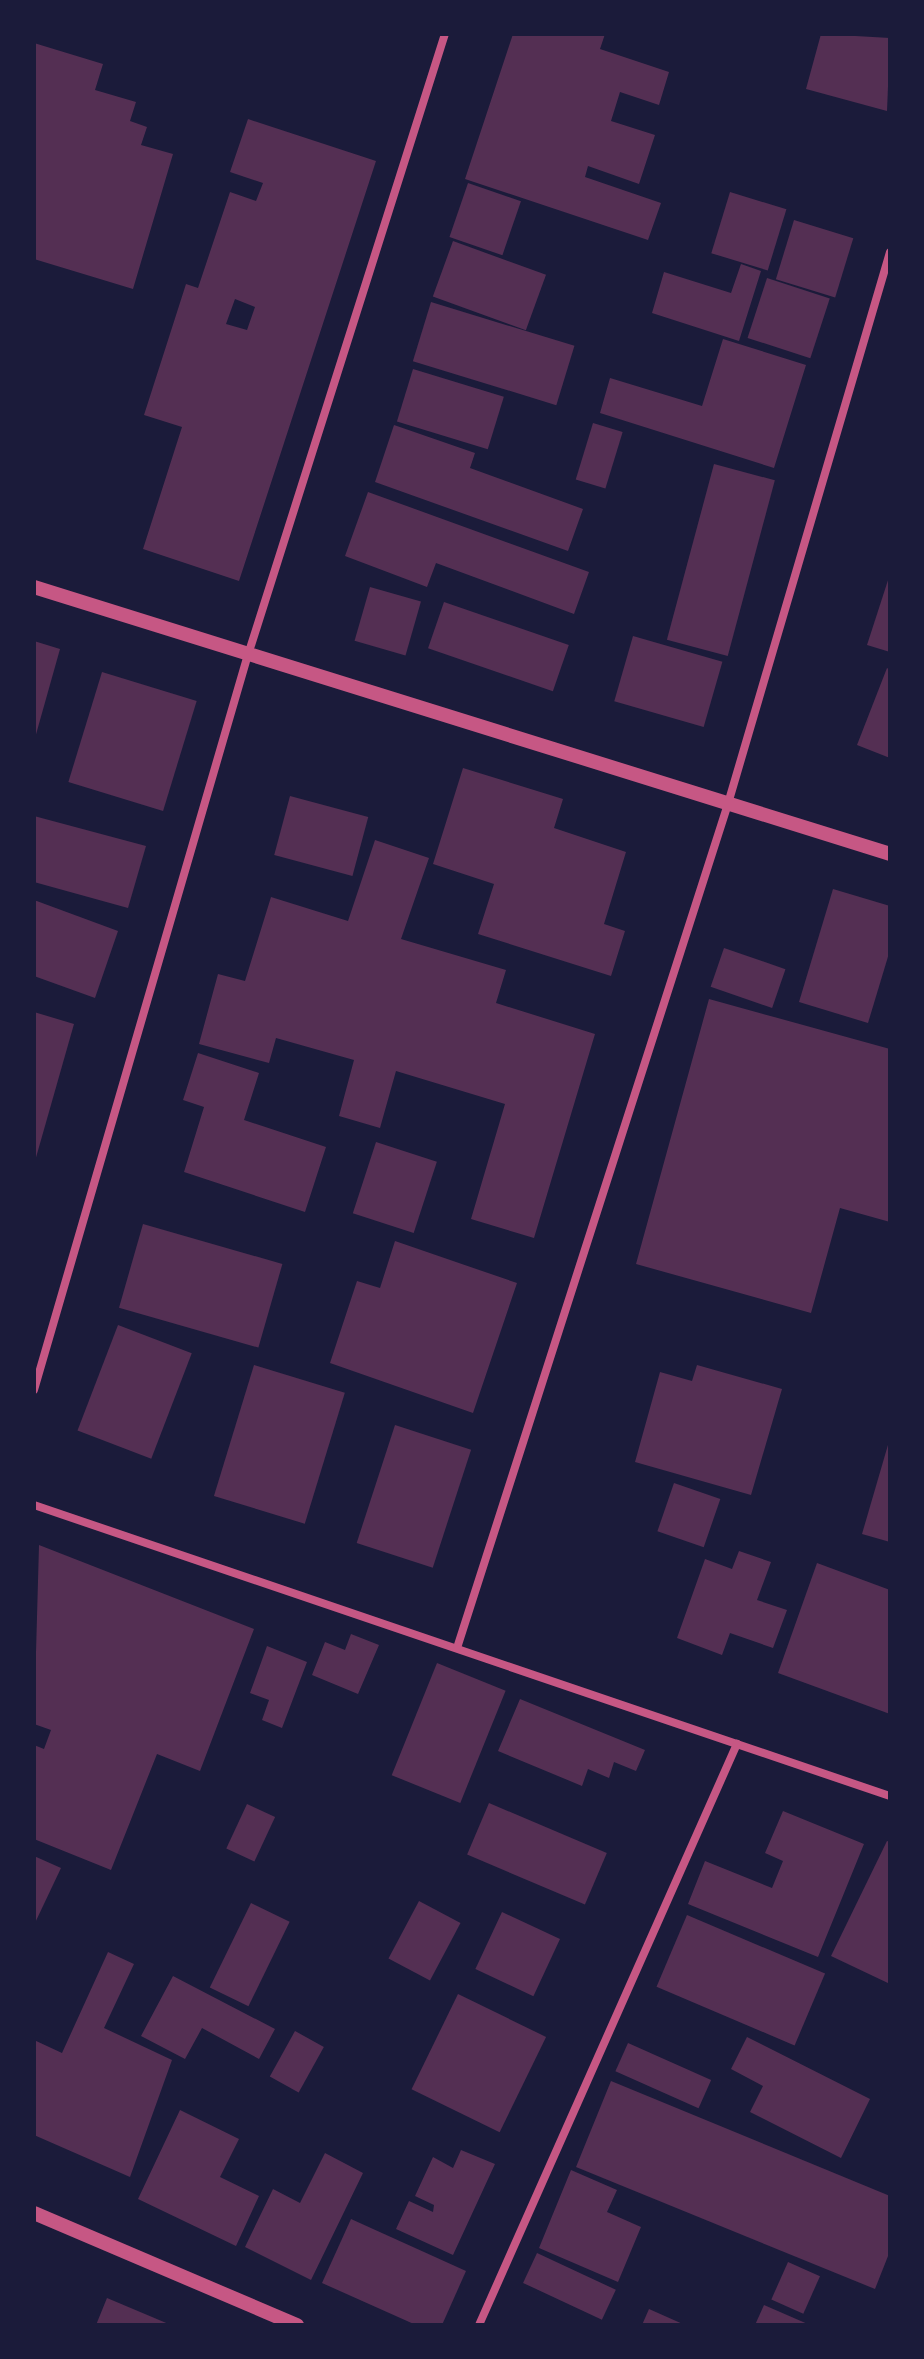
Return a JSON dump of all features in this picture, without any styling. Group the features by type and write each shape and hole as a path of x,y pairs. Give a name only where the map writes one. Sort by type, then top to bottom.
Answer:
{"street":[{"path":"34,1390 247,658 445,34"},
{"path":"457,1648 727,807 890,252"},
{"path":"34,587 247,658 727,807 890,854"},
{"path":"34,1505 890,1796"},
{"path":"479,2325 737,1744"},
{"path":"34,2213 297,2325"}],"building":[{"path":"513,34 605,34 600,49 669,72 659,105 620,92 611,121 655,135 639,184 588,166 585,177 661,203 648,240 465,179"},
{"path":"821,34 890,38 887,111 806,89"},
{"path":"34,43 103,64 95,90 136,102 130,121 147,127 141,145 173,154 133,289 34,259"},
{"path":"248,119 376,161 239,581 143,549 182,427 144,415 186,284 198,288 230,192 256,201 263,183 230,172","holes":["235,299 255,307 247,330 226,324"]},
{"path":"468,183 521,201 502,255 449,237"},
{"path":"730,192 786,209 768,270 711,253"},
{"path":"794,220 853,238 835,297 776,279"},
{"path":"453,241 546,275 526,330 433,296"},
{"path":"741,264 761,271 739,341 652,313 664,272 731,293"},
{"path":"767,278 830,298 810,358 748,338"},
{"path":"431,302 574,346 556,405 413,361"},
{"path":"723,339 806,365 774,468 600,413 610,378 702,406"},
{"path":"413,369 504,397 488,449 397,422"},
{"path":"593,423 623,432 605,488 576,479"},
{"path":"394,425 475,453 470,468 583,509 568,551 375,482"},
{"path":"714,464 775,480 728,656 667,640"},
{"path":"368,492 589,572 574,614 436,563 427,587 345,556"},
{"path":"890,574 890,652 867,645"},
{"path":"370,587 421,602 406,655 355,641"},
{"path":"444,602 569,645 553,691 428,648"},
{"path":"633,636 722,662 704,727 614,701"},
{"path":"34,641 60,649 35,738 34,738"},
{"path":"887,668 890,670 890,758 857,745"},
{"path":"102,672 197,701 163,811 68,782"},
{"path":"463,768 563,799 554,828 626,852 604,924 625,931 611,976 478,934 494,884 433,864"},
{"path":"290,796 368,817 352,876 274,855"},
{"path":"34,816 146,846 128,908 34,882"},
{"path":"375,840 429,858 401,939 506,970 496,1003 595,1034 534,1238 471,1219 505,1104 396,1071 380,1128 339,1116 354,1060 276,1038 269,1063 199,1044 218,974 245,981 271,897 348,921"},
{"path":"833,889 890,906 890,950 868,1023 799,1002"},
{"path":"34,900 118,931 95,998 34,976"},
{"path":"724,948 785,969 772,1008 711,987"},
{"path":"709,999 890,1049 890,1222 840,1208 811,1313 636,1264"},
{"path":"34,1012 74,1024 35,1161 34,1161"},
{"path":"198,1053 259,1073 244,1120 326,1147 305,1212 184,1172 204,1107 183,1100"},
{"path":"376,1142 437,1162 414,1233 353,1213"},
{"path":"143,1224 282,1264 258,1348 119,1308"},
{"path":"395,1241 517,1283 473,1413 330,1363 357,1281 380,1288"},
{"path":"118,1325 192,1353 151,1459 78,1430"},
{"path":"254,1365 345,1393 305,1524 214,1496"},
{"path":"697,1365 782,1389 751,1495 635,1462 660,1372 692,1381"},
{"path":"395,1425 471,1450 433,1568 357,1543"},
{"path":"890,1438 890,1542 862,1534"},
{"path":"674,1483 720,1499 704,1547 657,1531"},
{"path":"39,1545 254,1629 200,1771 157,1754 111,1870 34,1839 34,1745 44,1749 51,1730 34,1724"},
{"path":"739,1551 771,1562 757,1600 787,1610 773,1648 730,1633 722,1655 677,1638 705,1559 732,1569"},
{"path":"817,1563 890,1590 890,1714 778,1673"},
{"path":"351,1634 379,1645 358,1694 312,1675 325,1642 345,1650"},
{"path":"267,1646 307,1662 282,1728 262,1720 269,1700 250,1693"},
{"path":"437,1663 506,1691 460,1803 392,1775"},
{"path":"520,1699 645,1750 636,1771 614,1762 609,1778 588,1769 582,1786 498,1751"},
{"path":"489,1803 607,1853 585,1905 467,1855"},
{"path":"247,1804 275,1817 254,1862 226,1848"},
{"path":"783,1811 864,1844 818,1957 688,1904 705,1861 772,1888 783,1861 765,1853"},
{"path":"887,1841 890,1842 890,1984 831,1956"},
{"path":"34,1856 61,1868 34,1925"},
{"path":"419,1901 460,1923 430,1980 388,1958"},
{"path":"251,1903 290,1922 248,2006 210,1987"},
{"path":"502,1912 560,1939 533,1996 475,1969"},
{"path":"687,1915 825,1974 795,2045 657,1987"},
{"path":"108,1952 134,1964 104,2028 172,2060 130,2177 34,2135 34,2040 62,2053"},
{"path":"173,1976 275,2029 259,2059 202,2028 185,2059 141,2036"},
{"path":"458,1994 546,2037 500,2132 412,2089"},
{"path":"295,2031 324,2047 299,2092 270,2076"},
{"path":"747,2037 870,2099 841,2158 750,2112 763,2086 731,2069"},
{"path":"628,2043 711,2080 699,2108 615,2071"},
{"path":"611,2081 890,2196 890,2251 875,2289 576,2167"},
{"path":"180,2110 239,2139 220,2177 259,2196 236,2246 138,2199"},
{"path":"461,2150 495,2164 453,2255 396,2229 409,2201 433,2212 434,2205 415,2196 433,2157 453,2168"},
{"path":"325,2153 363,2173 311,2280 245,2247 273,2189 300,2203"},
{"path":"571,2170 617,2190 607,2212 641,2227 618,2282 539,2248"},
{"path":"351,2219 466,2271 442,2325 416,2325 322,2283"},
{"path":"537,2253 616,2290 602,2320 523,2283"},
{"path":"788,2262 820,2276 803,2314 771,2299"},
{"path":"107,2298 171,2325 96,2325"},
{"path":"764,2305 810,2325 755,2325"},
{"path":"649,2309 685,2325 642,2325"}]}
